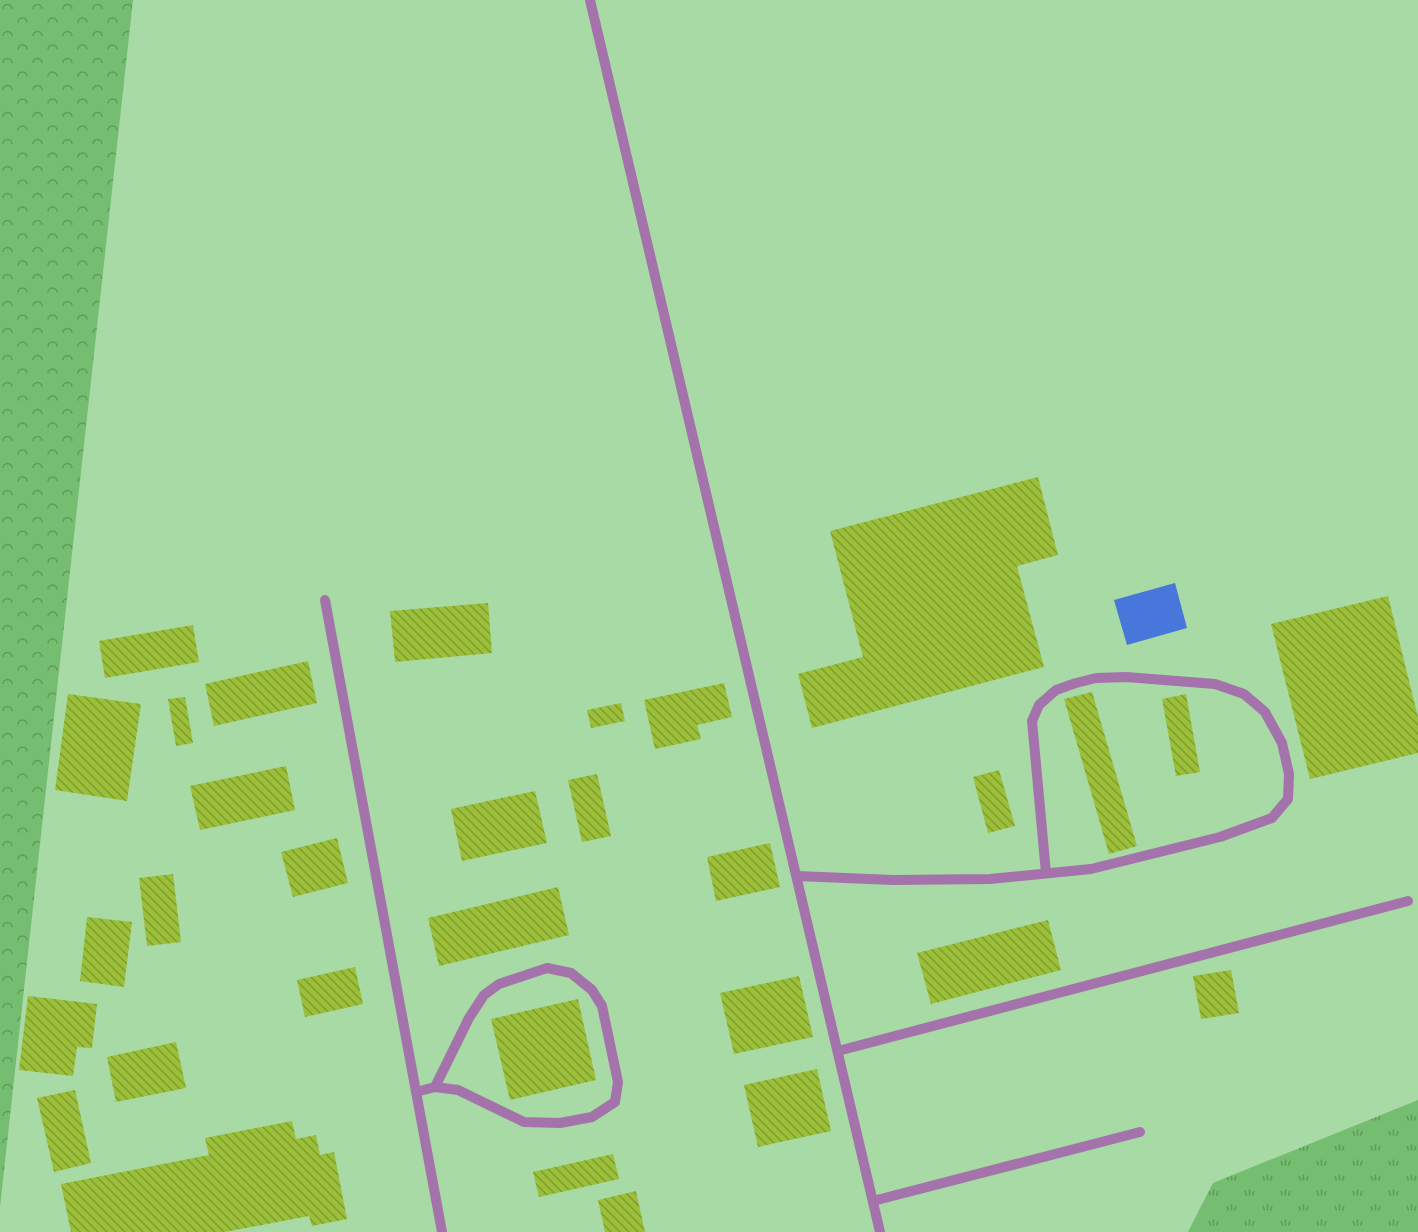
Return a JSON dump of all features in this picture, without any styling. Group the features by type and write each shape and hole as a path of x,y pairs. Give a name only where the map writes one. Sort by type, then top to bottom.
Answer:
{"lane":[{"path":"590,0 880,1232"},
{"path":"325,600 442,1232"},
{"path":"797,876 893,880 979,879 1091,869 1220,837 1272,818 1288,798 1289,774 1282,743 1265,712 1244,693 1215,684 1126,677 1096,678 1076,682 1056,690 1039,705 1032,721 1046,873"},
{"path":"838,1052 1408,901"},
{"path":"416,1092 435,1087 459,1090 524,1122 560,1123 592,1118 615,1102 618,1082 602,1006 592,990 571,973 548,968 499,984 484,995 468,1018 435,1087"},
{"path":"873,1201 1140,1132"}],"green space":[{"path":"0,0 133,0 0,1207"},
{"path":"1418,1100 1418,1232 1188,1232 1213,1183"}],"water":[{"path":"1175,583 1187,628 1127,645 1114,600"}],"building":[{"path":"1038,477 1058,555 1017,566 1044,667 812,728 798,674 863,657 830,531"},
{"path":"1388,596 1418,717 1418,753 1310,779 1271,624"},
{"path":"488,603 492,653 395,662 390,611"},
{"path":"193,625 199,662 105,678 99,641"},
{"path":"308,661 317,703 214,726 205,684"},
{"path":"724,683 732,717 697,725 701,739 655,749 644,700"},
{"path":"1092,692 1137,846 1109,854 1064,699"},
{"path":"68,694 141,704 127,801 55,790"},
{"path":"1186,694 1200,772 1176,776 1162,699"},
{"path":"185,697 193,743 176,746 168,699"},
{"path":"621,703 625,721 591,728 587,710"},
{"path":"286,766 295,810 200,830 190,786"},
{"path":"999,770 1015,826 988,833 973,777"},
{"path":"597,774 611,836 582,842 568,780"},
{"path":"535,791 547,843 462,861 451,809"},
{"path":"337,838 348,883 293,897 281,852"},
{"path":"770,843 780,887 716,901 707,857"},
{"path":"173,874 181,942 147,946 139,878"},
{"path":"558,887 569,935 439,966 428,918"},
{"path":"87,917 132,922 124,987 80,981"},
{"path":"1048,920 1061,970 931,1004 917,953"},
{"path":"355,967 363,1004 305,1017 297,980"},
{"path":"1231,970 1239,1013 1201,1019 1193,976"},
{"path":"799,976 813,1037 734,1054 720,993"},
{"path":"28,996 97,1004 92,1048 77,1047 73,1076 19,1070"},
{"path":"578,999 596,1080 510,1100 491,1019"},
{"path":"176,1042 186,1088 116,1102 107,1057"},
{"path":"817,1069 831,1131 758,1147 744,1085"},
{"path":"75,1090 91,1163 54,1172 37,1098"},
{"path":"292,1121 296,1139 316,1135 320,1155 334,1152 347,1219 312,1226 309,1216 225,1232 71,1232 61,1184 209,1155 205,1138"},
{"path":"613,1154 619,1179 539,1197 533,1172"},
{"path":"636,1191 645,1232 605,1232 598,1200"}]}
